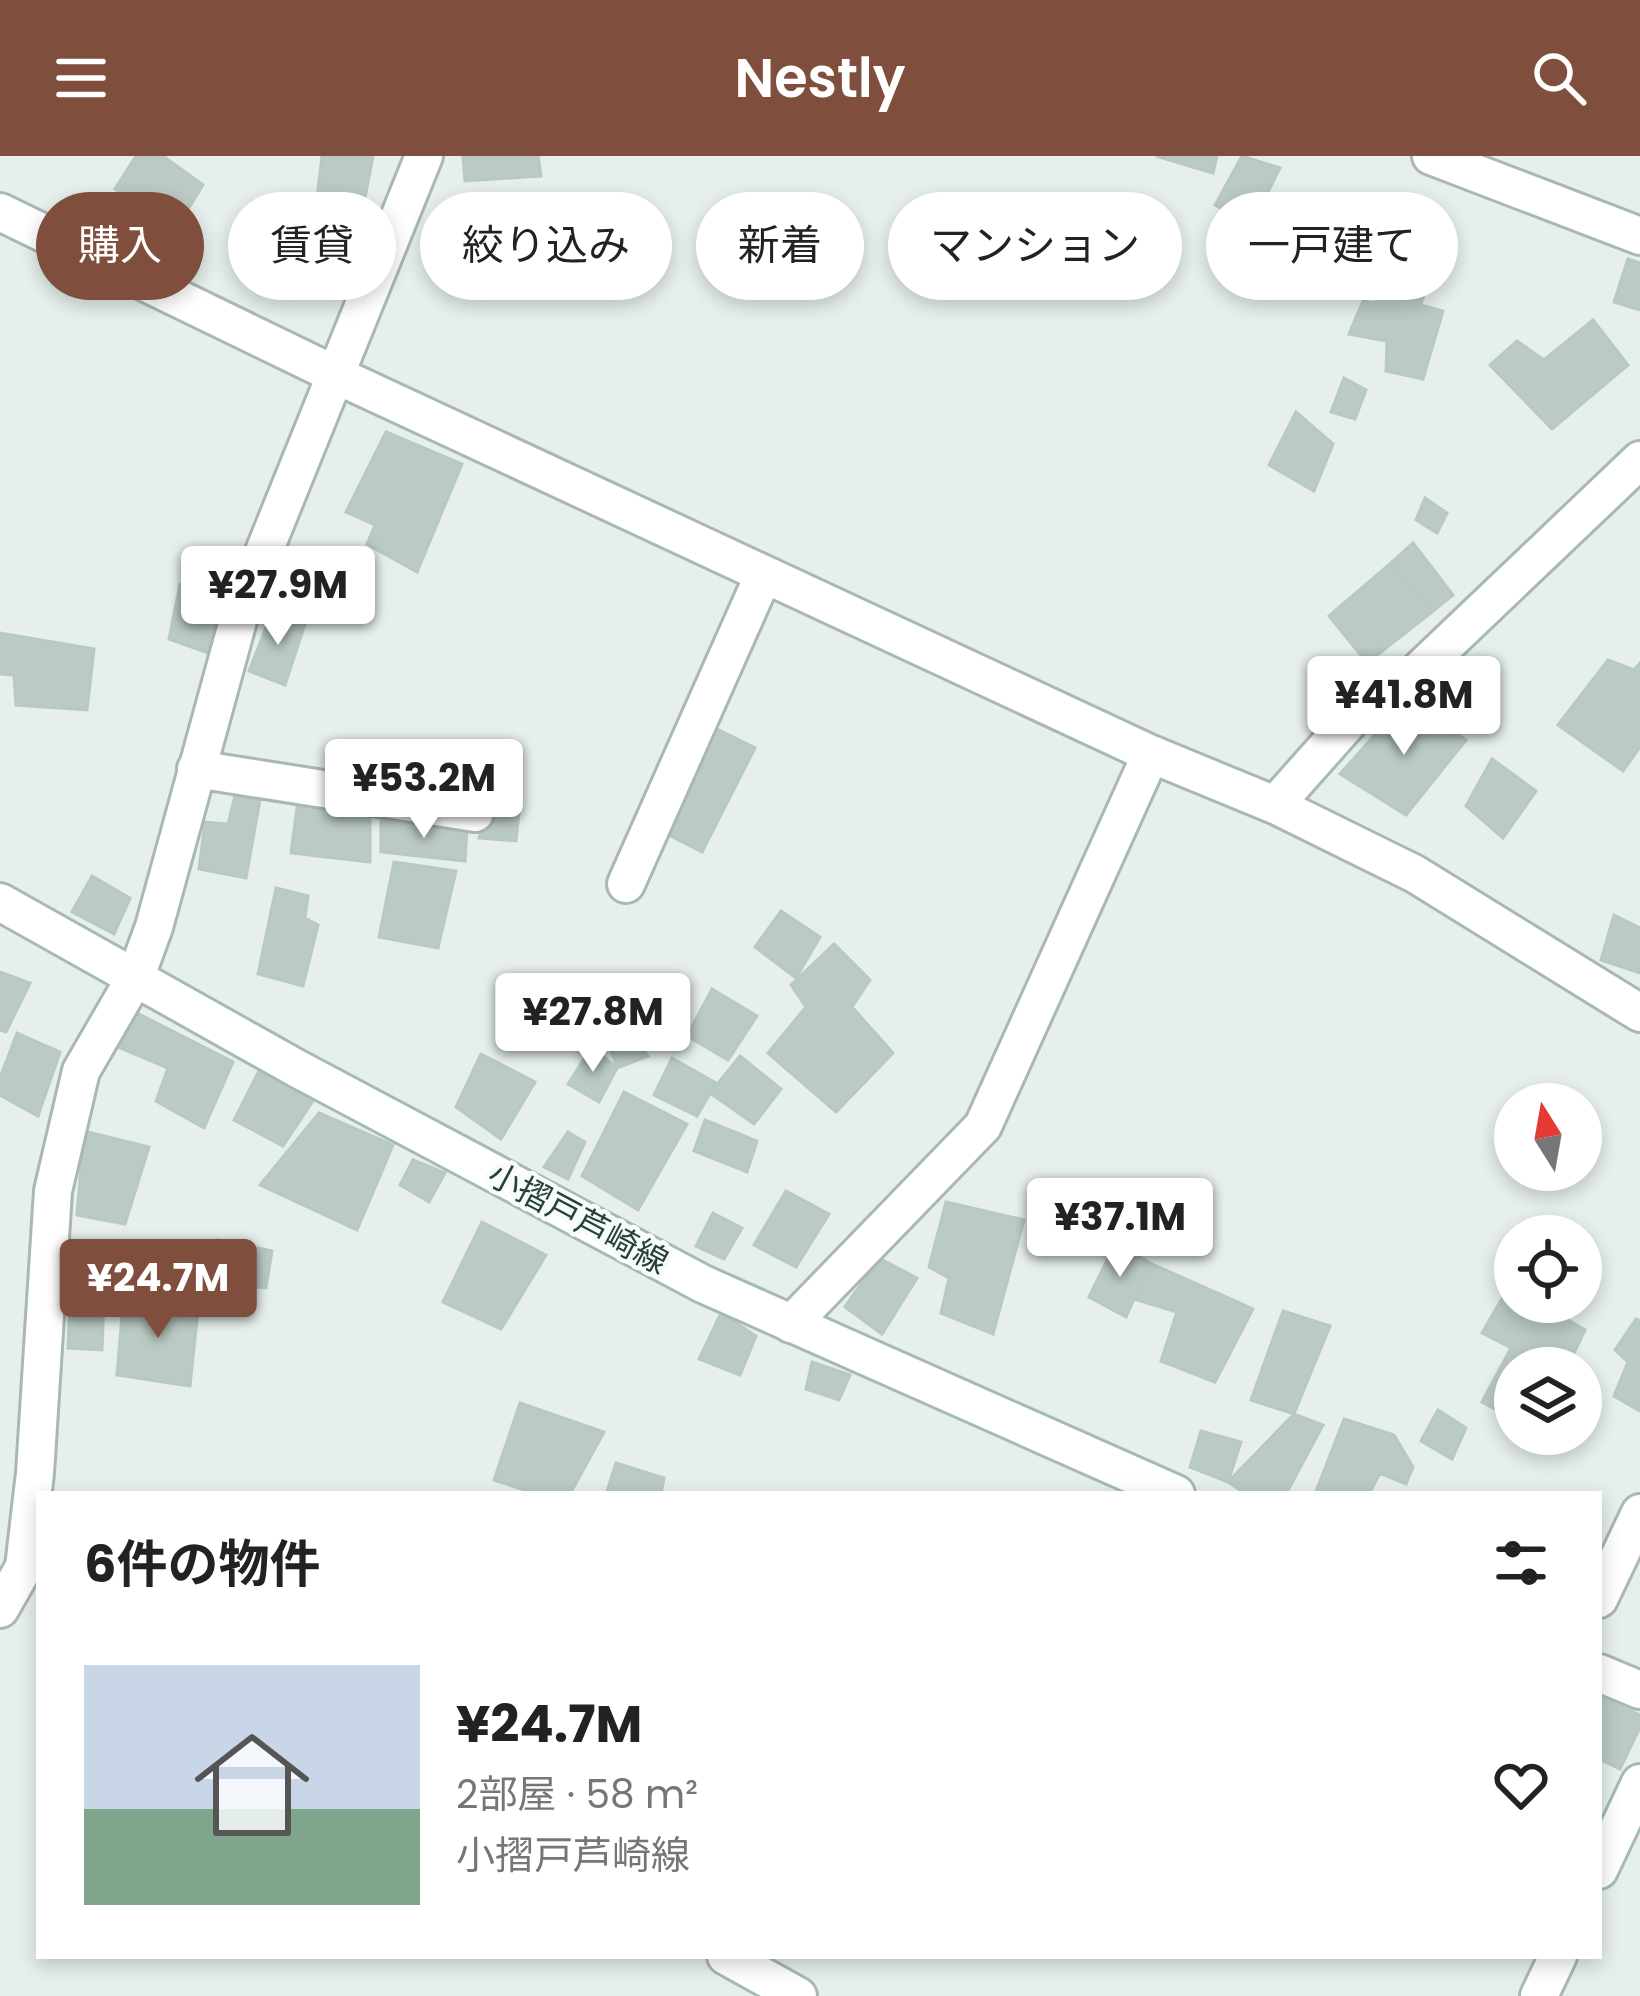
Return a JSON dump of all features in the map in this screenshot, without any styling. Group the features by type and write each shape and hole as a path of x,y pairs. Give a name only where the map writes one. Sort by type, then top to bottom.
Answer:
{"street":[{"path":"0,1610 21,1566 35,1473 52,1191 81,1071 136,976 242,606 424,156"},
{"path":"1431,156 1640,236"},
{"path":"0,212 336,375 1151,754 1275,805 1415,874 1640,1013"},
{"path":"1275,805 1371,698 1408,681 1640,460"},
{"path":"626,884 764,574"},
{"path":"791,1324 983,1126 1151,754"},
{"path":"196,769 475,813"},
{"name":"小摺戸芦崎線","path":"0,902 296,1068 704,1284 1169,1491"},
{"path":"1602,1593 1640,1513"},
{"path":"1602,1674 1640,1690"},
{"path":"1602,1864 1640,1783"},
{"path":"731,1959 798,1996"},
{"path":"1539,1996 1557,1959"}],"building":[{"path":"136,156 163,156 203,185 199,192 115,189"},
{"path":"322,156 373,156 366,192 318,192"},
{"path":"463,156 538,156 541,176 465,181"},
{"path":"1156,156 1217,156 1213,173"},
{"path":"1242,156 1280,168 1268,192 1222,192"},
{"path":"1628,259 1640,263 1640,310 1614,302"},
{"path":"1422,300 1421,305 1443,311 1423,379 1386,371 1387,341 1349,334 1363,301"},
{"path":"1593,320 1628,365 1552,429 1490,365 1517,341 1544,360"},
{"path":"1344,378 1366,390 1355,419 1331,412"},
{"path":"1296,412 1333,444 1314,491 1269,465"},
{"path":"386,432 462,464 417,572 367,544 375,525 346,512"},
{"path":"1425,498 1447,513 1437,533 1416,520"},
{"path":"1413,543 1453,595 1432,612 1391,563"},
{"path":"1391,563 1432,612 1367,663 1329,616"},
{"path":"180,584 220,595 208,653 169,639"},
{"path":"273,610 305,624 285,685 249,671"},
{"path":"0,633 94,649 87,710 16,705 14,675 0,674"},
{"path":"1608,660 1634,670 1640,663 1640,747 1623,771 1558,725"},
{"path":"1406,700 1466,740 1406,815 1340,774"},
{"path":"715,728 755,748 702,852 667,834"},
{"path":"1492,759 1536,791 1503,838 1466,806"},
{"path":"235,796 260,800 246,878 199,869 205,822 228,824"},
{"path":"298,800 370,817 370,862 291,853"},
{"path":"519,812 516,841 479,838 485,817"},
{"path":"381,821 467,830 465,861 381,852"},
{"path":"394,862 456,871 438,948 379,937"},
{"path":"92,876 130,898 114,934 72,912"},
{"path":"276,888 308,896 305,918 318,925 303,986 258,974"},
{"path":"781,911 820,937 796,978 755,947"},
{"path":"1614,915 1640,928 1640,973 1601,960"},
{"path":"834,944 870,980 852,1007 893,1053 836,1112 768,1053 806,1007 791,985"},
{"path":"0,972 30,983 6,1032 0,1030"},
{"path":"712,989 757,1016 728,1060 687,1036"},
{"path":"137,1013 233,1062 204,1128 156,1101 168,1068 118,1047"},
{"path":"628,1032 648,1056 617,1068 611,1049"},
{"path":"17,1033 60,1052 38,1116 0,1095 0,1078"},
{"path":"592,1047 617,1068 599,1102 568,1084"},
{"path":"481,1054 535,1082 501,1139 456,1107"},
{"path":"740,1056 781,1089 754,1124 710,1093"},
{"path":"672,1058 716,1083 697,1116 654,1095"},
{"path":"261,1067 319,1092 283,1146 234,1120"},
{"path":"624,1092 687,1124 638,1210 582,1176"},
{"path":"319,1113 393,1145 357,1230 260,1185"},
{"path":"705,1120 757,1141 747,1172 694,1151"},
{"path":"84,1131 149,1147 125,1224 77,1215"},
{"path":"568,1132 585,1142 568,1179 544,1167"},
{"path":"413,1160 445,1173 429,1202 400,1185"},
{"path":"786,1191 829,1214 796,1267 754,1245"},
{"path":"946,1202 1024,1220 993,1334 941,1313 949,1278 929,1267"},
{"path":"713,1213 742,1228 724,1259 696,1246"},
{"path":"482,1222 546,1255 501,1329 443,1302"},
{"path":"218,1240 272,1251 266,1288 218,1284"},
{"path":"1116,1242 1150,1263 1126,1317 1089,1297"},
{"path":"879,1258 917,1278 882,1334 845,1307"},
{"path":"1150,1263 1253,1309 1215,1382 1161,1361 1177,1312 1134,1299"},
{"path":"70,1294 104,1299 102,1350 68,1348"},
{"path":"199,1300 190,1386 117,1375 123,1303"},
{"path":"1283,1311 1330,1326 1294,1414 1251,1400"},
{"path":"1494,1312 1494,1323 1573,1323 1585,1330 1577,1347 1509,1347 1482,1333"},
{"path":"721,1313 756,1336 740,1375 699,1359"},
{"path":"1636,1319 1640,1321 1640,1411 1614,1396 1628,1362 1615,1350"},
{"path":"812,1362 850,1375 839,1400 806,1389"},
{"path":"1494,1380 1494,1409 1482,1402"},
{"path":"520,1403 604,1432 572,1491 528,1491 494,1480"},
{"path":"1438,1410 1466,1428 1452,1459 1421,1441"},
{"path":"1294,1414 1323,1425 1288,1491 1242,1491 1228,1482"},
{"path":"1344,1419 1394,1435 1413,1467 1406,1484 1380,1473 1371,1491 1316,1491"},
{"path":"1201,1431 1241,1442 1228,1482 1190,1467"},
{"path":"616,1463 664,1478 662,1491 607,1491"},
{"path":"1602,1698 1640,1715 1640,1727 1620,1769 1602,1760"}]}
